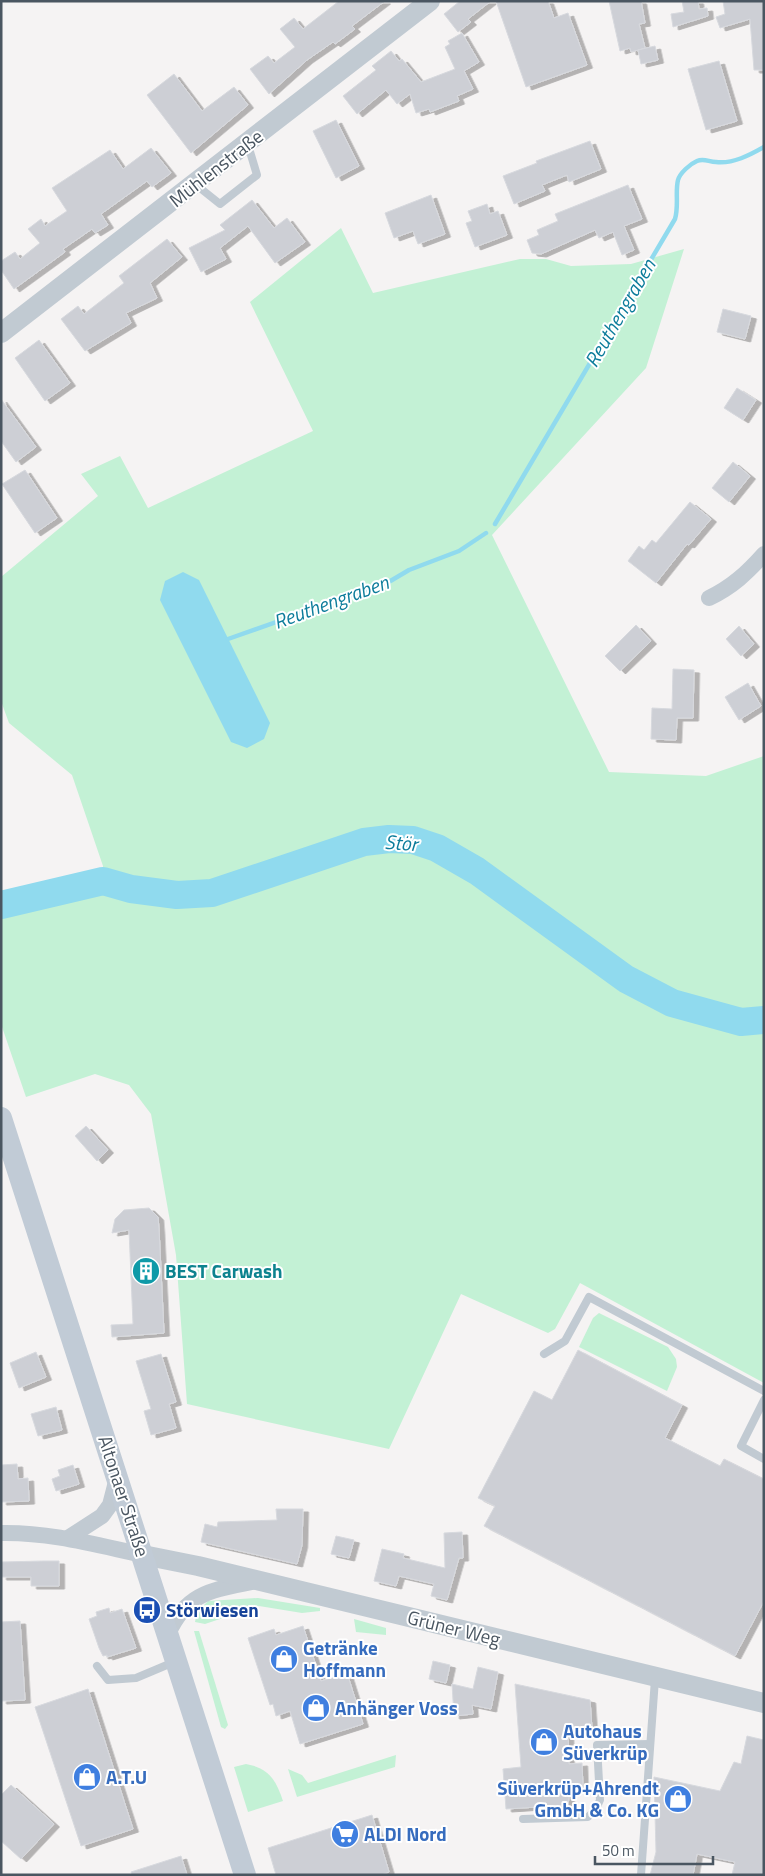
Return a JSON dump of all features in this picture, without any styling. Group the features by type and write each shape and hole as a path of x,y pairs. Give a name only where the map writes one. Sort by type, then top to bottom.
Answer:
{"main road":[{"name":"Altonaer Straße","path":"1,1118 245,1875"}],"street":[{"name":"Mühlenstraße","path":"1,333 248,144 430,1"},
{"path":"708,598 725,590 744,577 764,554"},
{"path":"68,1538 102,1516 110,1505 117,1478"},
{"path":"1,1533 68,1538 143,1555"},
{"name":"Grüner Weg","path":"143,1555 258,1580 764,1703"},
{"path":"168,1634 176,1616 189,1602 212,1591 258,1580"}],"lane":[{"path":"195,184 220,204 256,175 248,144"},
{"path":"544,1354 565,1341 588,1297 764,1391"},
{"path":"764,1400 740,1446 764,1459"},
{"path":"97,1666 108,1680 136,1678 176,1661"},
{"path":"641,1875 655,1677"},
{"path":"523,1819 588,1817 596,1809 600,1800 597,1745 650,1744"}],"green space":[{"path":"341,228 373,293 520,259 546,259 571,266 631,264 684,249 646,368 492,535 609,772 706,776 764,756 764,1383 580,1283 555,1329 548,1333 461,1294 389,1449 187,1404 176,1255 151,1114 129,1085 95,1074 26,1097 1,1024 1,905 103,881 103,866 72,775 9,723 1,701 1,577 98,496 81,474 120,456 148,508 313,431 250,302"},
{"path":"599,1313 668,1347 676,1359 677,1367 667,1391 579,1347 593,1318"},
{"path":"258,1598 320,1608 320,1611 302,1613 259,1606 205,1624 195,1622 197,1612 208,1601"},
{"path":"354,1619 386,1628 386,1635 356,1632"},
{"path":"194,1631 199,1631 228,1725 225,1729 221,1727"},
{"path":"396,1755 395,1767 297,1797 288,1769 302,1775 308,1783"},
{"path":"246,1764 266,1772 270,1776 278,1787 283,1801 248,1812 234,1767"}],"water":[{"path":"183,572 199,580 270,723 264,739 247,748 231,742 160,600 165,581"}],"building":[{"path":"339,1 385,1 352,26 355,29 335,44 333,42 307,60 269,94 250,69 268,56 274,63 295,47 280,29 294,18 303,29"},
{"path":"460,1 491,1 468,19 471,22 458,32 444,14"},
{"path":"496,1 548,1 554,18 568,13 587,65 526,87"},
{"path":"609,1 641,1 645,23 639,24 645,48 631,52 630,48 620,51"},
{"path":"682,1 698,1 699,9 707,8 708,16 673,27 671,14 684,12"},
{"path":"723,1 764,1 764,70 754,70 750,19 720,28 716,17 725,14"},
{"path":"462,33 479,62 464,71 473,89 457,96 459,101 430,112 429,109 416,113 410,94 397,104 386,90 357,114 343,96 376,70 372,66 391,51 399,61 402,59 421,82 455,69 445,47 450,44 448,41"},
{"path":"655,46 658,60 641,64 638,50"},
{"path":"719,61 737,121 706,130 688,69"},
{"path":"174,74 202,111 234,87 248,105 191,153 147,95"},
{"path":"336,120 359,166 336,178 313,131"},
{"path":"590,141 601,169 569,182 567,175 542,185 545,191 514,204 503,176 537,163 536,161"},
{"path":"151,148 171,173 152,187 147,181 101,214 108,225 95,233 92,229 63,249 65,252 14,289 1,270 1,261 15,252 20,259 40,243 28,229 41,219 45,226 67,211 52,188 110,150 123,169"},
{"path":"628,185 642,219 624,226 634,250 622,255 613,232 599,238 595,230 541,254 532,253 527,240 539,235 537,230 558,221 555,214"},
{"path":"431,195 445,234 418,244 413,231 394,238 385,213"},
{"path":"252,200 274,228 287,218 305,242 275,263 248,226 220,248 226,259 201,272 189,248 225,230 220,225"},
{"path":"487,204 490,214 498,211 507,235 475,247 466,223 472,221 468,211"},
{"path":"167,239 182,257 150,283 157,298 126,313 131,323 85,351 61,319 78,306 84,314 124,283 119,276"},
{"path":"723,309 751,316 745,339 717,332"},
{"path":"39,340 70,383 45,401 15,358"},
{"path":"737,388 756,400 743,420 724,408"},
{"path":"1,399 36,447 16,462 1,441"},
{"path":"733,462 750,476 729,502 712,488"},
{"path":"25,470 57,518 35,533 2,484"},
{"path":"690,502 711,519 689,545 687,544 656,583 628,561 639,546 644,550 652,540 656,543"},
{"path":"636,625 651,641 620,671 605,656"},
{"path":"739,626 754,644 741,656 726,639"},
{"path":"673,669 694,670 693,718 677,718 676,740 651,739 652,708 672,709"},
{"path":"748,683 761,706 739,720 725,697"},
{"path":"86,1126 108,1150 97,1161 75,1136"},
{"path":"149,1208 158,1217 164,1333 112,1337 111,1325 133,1324 129,1230 112,1233 115,1219 124,1210"},
{"path":"578,1350 682,1405 665,1438 720,1466 724,1459 764,1479 764,1601 735,1656 484,1526 495,1506 478,1498 534,1391 552,1400"},
{"path":"36,1352 46,1377 19,1388 10,1363"},
{"path":"161,1354 176,1402 169,1404 176,1428 151,1435 144,1411 151,1409 136,1361"},
{"path":"56,1407 62,1430 38,1436 31,1414"},
{"path":"17,1464 18,1479 28,1478 29,1501 1,1502 1,1465"},
{"path":"73,1465 79,1484 56,1491 52,1479 60,1476 58,1470"},
{"path":"276,1509 303,1509 302,1545 297,1564 201,1542 205,1524 217,1527 218,1522 277,1520"},
{"path":"462,1532 463,1558 459,1558 447,1600 431,1596 434,1584 399,1576 396,1586 374,1581 382,1549 404,1554 403,1558 445,1568 444,1533"},
{"path":"336,1536 354,1540 349,1558 331,1554"},
{"path":"59,1561 59,1586 31,1586 31,1577 1,1577 1,1562"},
{"path":"109,1608 110,1613 122,1609 136,1648 107,1657 107,1655 103,1656 99,1648 89,1619 97,1616 96,1612"},
{"path":"20,1621 25,1700 1,1701 1,1622"},
{"path":"303,1626 321,1681 347,1673 363,1724 300,1744 290,1711 276,1716 273,1704 270,1705 248,1638 274,1629 276,1635"},
{"path":"433,1661 450,1665 446,1683 429,1679"},
{"path":"478,1667 498,1672 491,1709 472,1705 473,1714 454,1716 452,1684 473,1689"},
{"name":"Autohaus Süverkrüp","path":"515,1684 590,1700 592,1729 568,1733 569,1764 582,1763 583,1788 570,1789 568,1805 506,1809 503,1769 521,1767"},
{"name":"A.T.U","path":"88,1689 133,1829 81,1846 35,1707"},
{"name":"Süverkrüp+Ahrendt GmbH & Co. KG","path":"747,1736 764,1740 764,1875 732,1875 735,1862 697,1854 693,1875 650,1875 656,1852 654,1777 720,1791 734,1762 741,1764"},
{"path":"11,1785 54,1824 21,1859 1,1841 1,1795"},
{"name":"ALDI Nord","path":"372,1815 389,1872 381,1875 276,1875 268,1848"},
{"path":"181,1856 187,1875 132,1875 131,1872"}],"waterway":[{"name":"Reuthengraben","path":"495,524 675,219 677,185 681,174 688,166 697,161 729,162 747,156 764,147"},
{"name":"Reuthengraben","path":"228,639 387,583 409,570 459,551 486,533"},
{"name":"Stör","path":"1,905 103,881 131,889 177,895 212,893 364,842 389,839 413,840 437,848 477,871 626,979 672,1003 741,1022 764,1020"}],"place":[{"name":"BEST Carwash","path":"146,1271"},
{"name":"Störwiesen","path":"147,1610"},
{"name":"Getränke Hoffmann","path":"284,1659"},
{"name":"Anhänger Voss","path":"316,1708"},
{"name":"Autohaus Süverkrüp","path":"544,1742"},
{"name":"A.T.U","path":"87,1777"},
{"name":"Süverkrüp+Ahrendt GmbH & Co. KG","path":"678,1799"},
{"name":"ALDI Nord","path":"345,1834"}]}
